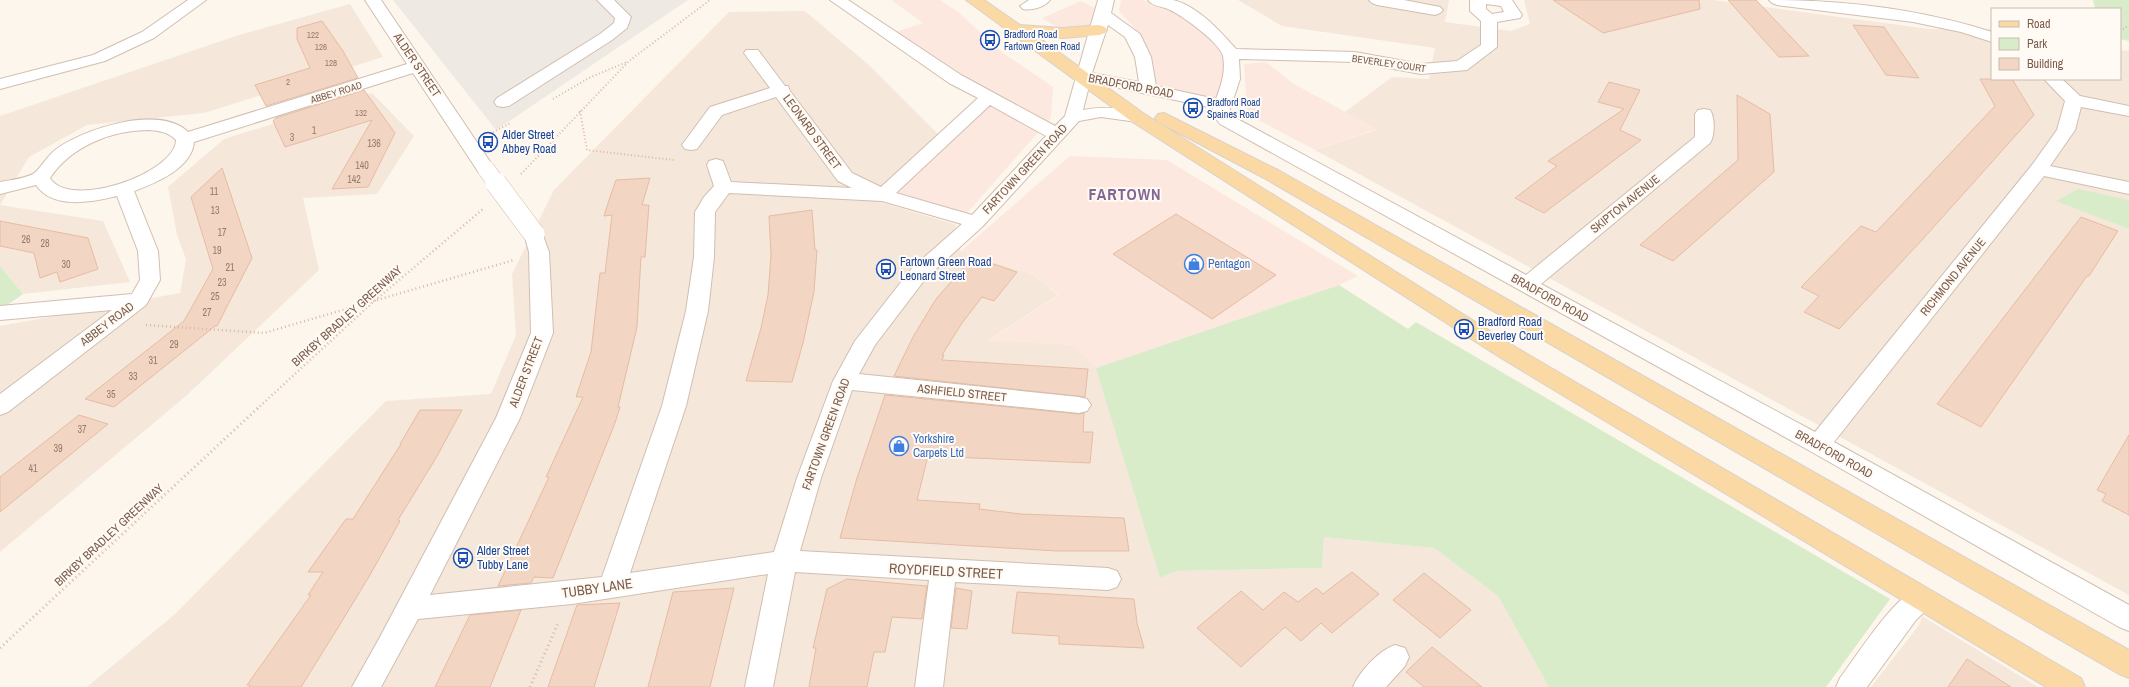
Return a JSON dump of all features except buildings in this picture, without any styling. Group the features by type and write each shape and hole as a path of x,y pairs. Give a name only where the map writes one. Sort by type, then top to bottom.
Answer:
{"main road":[{"name":"BRADFORD ROAD","path":"974,0 1083,76"},
{"path":"1015,29 1063,33 1103,15"},
{"path":"1083,76 1137,117 1509,352 2071,687"},
{"path":"1083,76 1270,174 2129,665"}],"street":[{"path":"0,84 100,58 148,35 198,0"},
{"name":"ALDER STREET","path":"366,687 390,646 508,418 542,333 537,243 374,0"},
{"path":"503,102 606,37 621,25 623,17 604,0"},
{"path":"838,0 955,79 1057,135"},
{"path":"1028,6 1042,0"},
{"path":"1156,0 1175,6 1206,26 1231,54 1232,79 1222,105"},
{"path":"1377,0 1435,10"},
{"path":"1478,0 1478,11 1489,19 1514,15 1506,2 1490,0"},
{"path":"1777,0 1911,17 1957,26 1991,38"},
{"path":"1103,15 1132,34 1143,57 1148,89"},
{"name":"FARTOWN GREEN ROAD","path":"759,687 784,561 809,478 844,382 866,341 919,273 976,222 1073,117 1083,76 1103,15"},
{"name":"BEVERLEY COURT","path":"1231,54 1355,57 1421,69 1461,66 1490,47 1489,19"},
{"name":"LEONARD STREET","path":"752,53 782,90 845,177 883,195 976,222"},
{"name":"ABBEY ROAD","path":"185,139 417,66"},
{"name":"BRADFORD ROAD","path":"1083,76 1222,105 1220,112 1226,120 1818,445 2129,619"},
{"path":"2053,80 2074,100 2129,111"},
{"path":"691,145 716,111 782,90"},
{"path":"724,187 883,195 988,98"},
{"name":"RICHMOND AVENUE","path":"1818,445 2039,169 2066,130 2074,100"},
{"name":"FARTOWN GREEN ROAD","path":"1073,117 1101,112 1137,117"},
{"name":"SKIPTON AVENUE","path":"1527,285 1704,140 1704,114"},
{"path":"0,188 41,178 46,168 61,153 84,140 107,132 143,125 163,125 178,130 185,139 184,150 176,160 161,172 124,188 108,193 79,196 59,194 48,188 41,178"},
{"path":"716,165 724,187"},
{"path":"2039,169 2129,188"},
{"path":"612,586 674,406 697,311 704,257 705,212 711,201 724,187"},
{"name":"ABBEY ROAD","path":"0,406 139,300 150,280 148,251 124,188"},
{"path":"0,313 139,300"},
{"name":"ASHFIELD STREET","path":"844,382 1079,405"},
{"name":"TUBBY LANE","path":"410,608 572,593 784,561"},
{"name":"ROYDFIELD STREET","path":"784,561 1108,579"},
{"path":"929,687 943,571"},
{"path":"1850,687 1906,612 1920,598"},
{"path":"1367,687 1395,657"}],"path":[{"path":"517,177 580,110 629,62 710,0"},
{"path":"551,100 591,77 629,62"},
{"path":"580,110 587,150 716,165"},
{"path":"471,144 511,122"},
{"name":"BIRKBY BRADLEY GREENWAY","path":"0,648 372,303 489,203"},
{"path":"109,323 264,333 372,303 537,243"},
{"path":"530,687 572,593"}],"shaded area":[{"path":"393,0 688,0 496,130"},
{"path":"891,0 940,0 958,12 1003,53 1053,87 1051,118 967,213 893,191 997,96 955,71 945,76 895,32 923,23"},
{"path":"1121,0 1143,0 1168,9 1201,29 1223,54 1223,79 1216,99 1157,86 1151,58 1140,34 1119,11"},
{"path":"1238,0 1449,0 1445,22 1511,31 1530,24 1524,0 1713,0 1929,29 1991,29 1991,80 2121,80 2121,50 2129,51 2129,595 1315,150 1376,130 1345,112 1392,77 1429,79 1435,48 1282,26"},
{"path":"1081,1 1096,9 1087,35 1076,38 1042,18"},
{"path":"350,4 383,57 204,113 87,125 29,157 0,205 0,116 239,35"},
{"path":"805,11 870,66 938,134 870,199 957,225 951,234 961,251 1032,274 1058,295 988,340 1076,344 1097,368 1160,578 1177,571 1322,568 1324,537 1434,548 1498,596 1549,687 87,687 174,615 386,401 491,394 516,335 512,274 554,190 729,12"},
{"path":"1266,62 1294,84 1377,129 1315,150 1247,114 1244,64"},
{"path":"372,93 414,136 377,194 303,198 319,270 187,395 0,552 0,326 180,293 186,259 177,235 168,187 224,139"},
{"path":"1070,156 1167,160 1358,276 1339,285 1096,368 1072,345 987,341 1059,295 1032,274 961,251"},
{"path":"0,205 103,221 130,282 23,294 0,266"},
{"path":"1922,616 2038,687 1871,687 1919,625"}],"green space":[{"path":"2093,0 2129,0 2129,41 2121,39 2121,8 2095,8"},
{"path":"2078,189 2129,200 2129,229 2056,201"},
{"path":"0,266 23,294 0,310"},
{"path":"1339,285 1408,329 1416,322 1890,599 1826,687 1549,687 1498,596 1434,548 1324,537 1322,568 1177,571 1160,578 1096,368"}],"place":[{"name":"Bradford Road Fartown Green Road","path":"990,40"},
{"name":"Bradford Road Spaines Road","path":"1193,108"},
{"name":"Alder Street Abbey Road","path":"488,142"},
{"name":"Pentagon","path":"1194,264"},
{"name":"Fartown Green Road Leonard Street","path":"886,269"},
{"name":"Bradford Road Beverley Court","path":"1464,329"},
{"name":"Yorkshire Carpets Ltd","path":"899,446"},
{"name":"Alder Street Tubby Lane","path":"463,558"}],"district":[{"name":"FARTOWN","path":"1125,194"}]}
